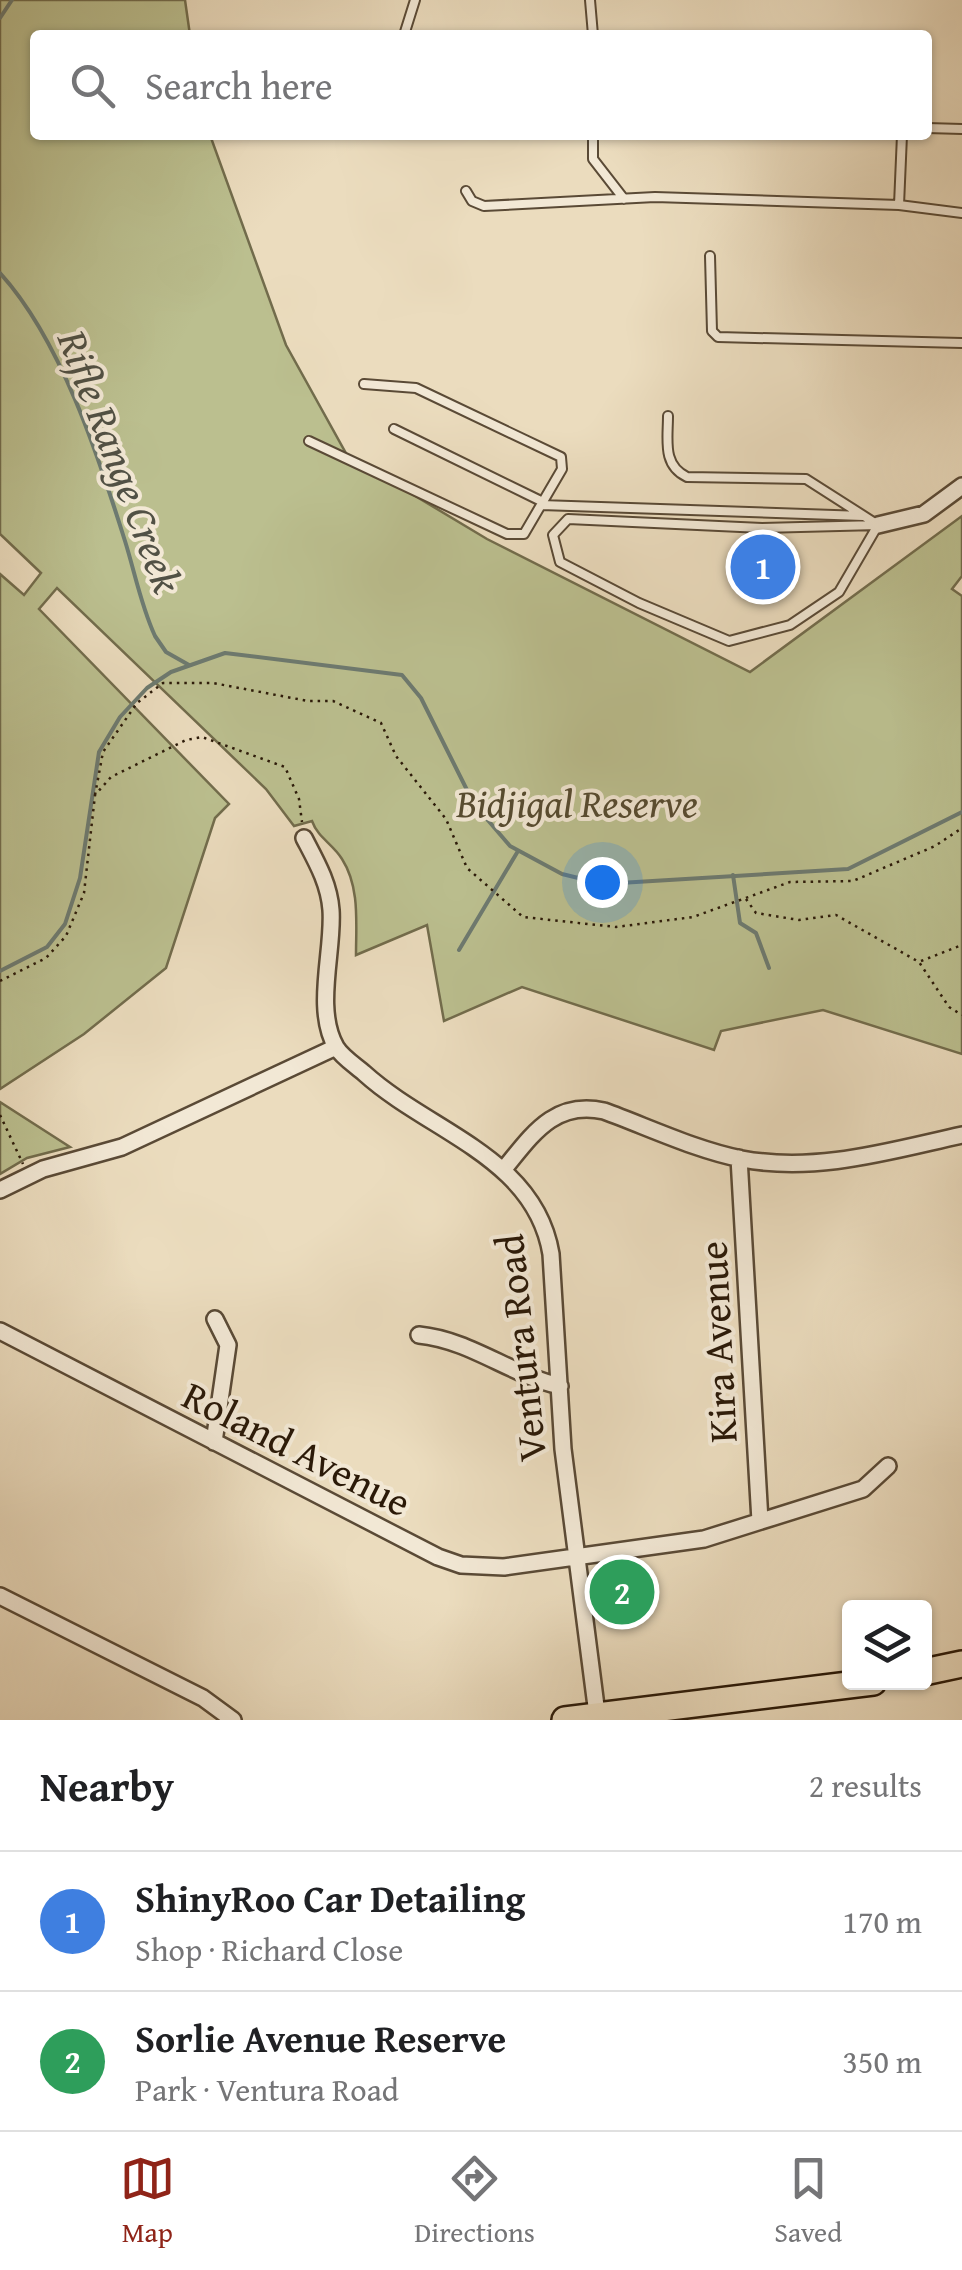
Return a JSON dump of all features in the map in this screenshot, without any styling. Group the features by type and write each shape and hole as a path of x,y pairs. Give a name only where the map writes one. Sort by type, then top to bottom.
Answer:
{"main road":[{"path":"932,1670 962,1664"},
{"path":"565,1720 842,1686"}],"street":[{"path":"870,521 924,514 962,486"},
{"path":"0,1190 28,1175 122,1148 336,1047 328,996 330,900 304,838"},
{"name":"Ventura Road","path":"336,1047 382,1089 504,1168 537,1208 549,1239 563,1449 597,1714"},
{"path":"504,1168 549,1118 581,1108 604,1111 739,1158 831,1163 962,1135"},
{"name":"Kira Avenue","path":"739,1158 760,1521"},
{"path":"214,1319 228,1345 214,1442"},
{"name":"Roland Avenue","path":"0,1331 438,1557 461,1564 504,1566 704,1539 863,1489 888,1466"},
{"path":"419,1334 450,1339 526,1378 560,1386"},
{"path":"0,1596 202,1698 233,1720"}],"lane":[{"path":"406,30 415,0"},
{"path":"590,0 593,30"},
{"path":"932,128 962,129"},
{"path":"593,140 593,160 624,199"},
{"path":"899,205 902,140"},
{"path":"466,190 472,201 484,206 624,199 899,205 962,213"},
{"path":"944,210 962,204"},
{"path":"710,256 712,332 718,337 962,344"},
{"path":"309,440 511,536 523,536 562,469 562,457 416,388 364,384"},
{"path":"668,416 668,459 674,471 687,477 806,479 870,521"},
{"path":"394,429 542,503 870,521"},
{"path":"568,519 762,528 870,521 839,592 790,625 729,641 639,603 560,562 553,536 568,519"}],"path":[{"path":"0,981 46,958 66,936 84,893 103,752 120,722 162,683 214,683 308,701 332,701 380,724 396,756 446,819 466,868 524,918 616,927 655,924 746,899 790,882 853,881 936,846 962,828"},
{"path":"95,795 111,778 186,740 202,737 286,767 299,799 304,838"},
{"path":"746,899 756,913 799,920 836,915 919,962 949,1007 962,1016"},
{"path":"919,962 962,944"},
{"path":"0,1115 28,1175"},
{"path":"608,1608 622,1591 627,1562"}],"green space":[{"name":"Bidjigal Reserve","path":"0,0 185,0 189,30 30,30 30,140 212,140 286,345 347,455 487,539 750,672 962,516 962,576 952,589 962,596 962,1054 823,1010 721,1031 714,1050 522,987 444,1021 427,925 356,955 352,881 342,859 312,821 294,826 266,789 57,588 39,609 229,804 215,818 166,968 84,1034 0,1089 0,574 24,595 41,573 0,534"},
{"path":"0,1102 70,1147 27,1158 0,1174"},
{"path":"638,1564 643,1606 606,1612 601,1579 608,1568"}],"waterway":[{"name":"Rifle Range Creek","path":"0,18 12,0"},
{"name":"Rifle Range Creek","path":"0,273 41,331 75,400 103,472 155,636 166,652 189,665"},
{"path":"0,971 47,947 65,924 80,878 99,752 120,717 147,688 171,672 225,653 402,675 421,698 474,804 510,846 562,874 603,884 848,869 962,812"},
{"path":"459,950 518,851"},
{"path":"733,875 740,923 756,933 769,968"}],"place":[{"name":"ShinyRoo Car Detailing","path":"763,567"},
{"name":"Sorlie Avenue Reserve","path":"622,1592"}]}
